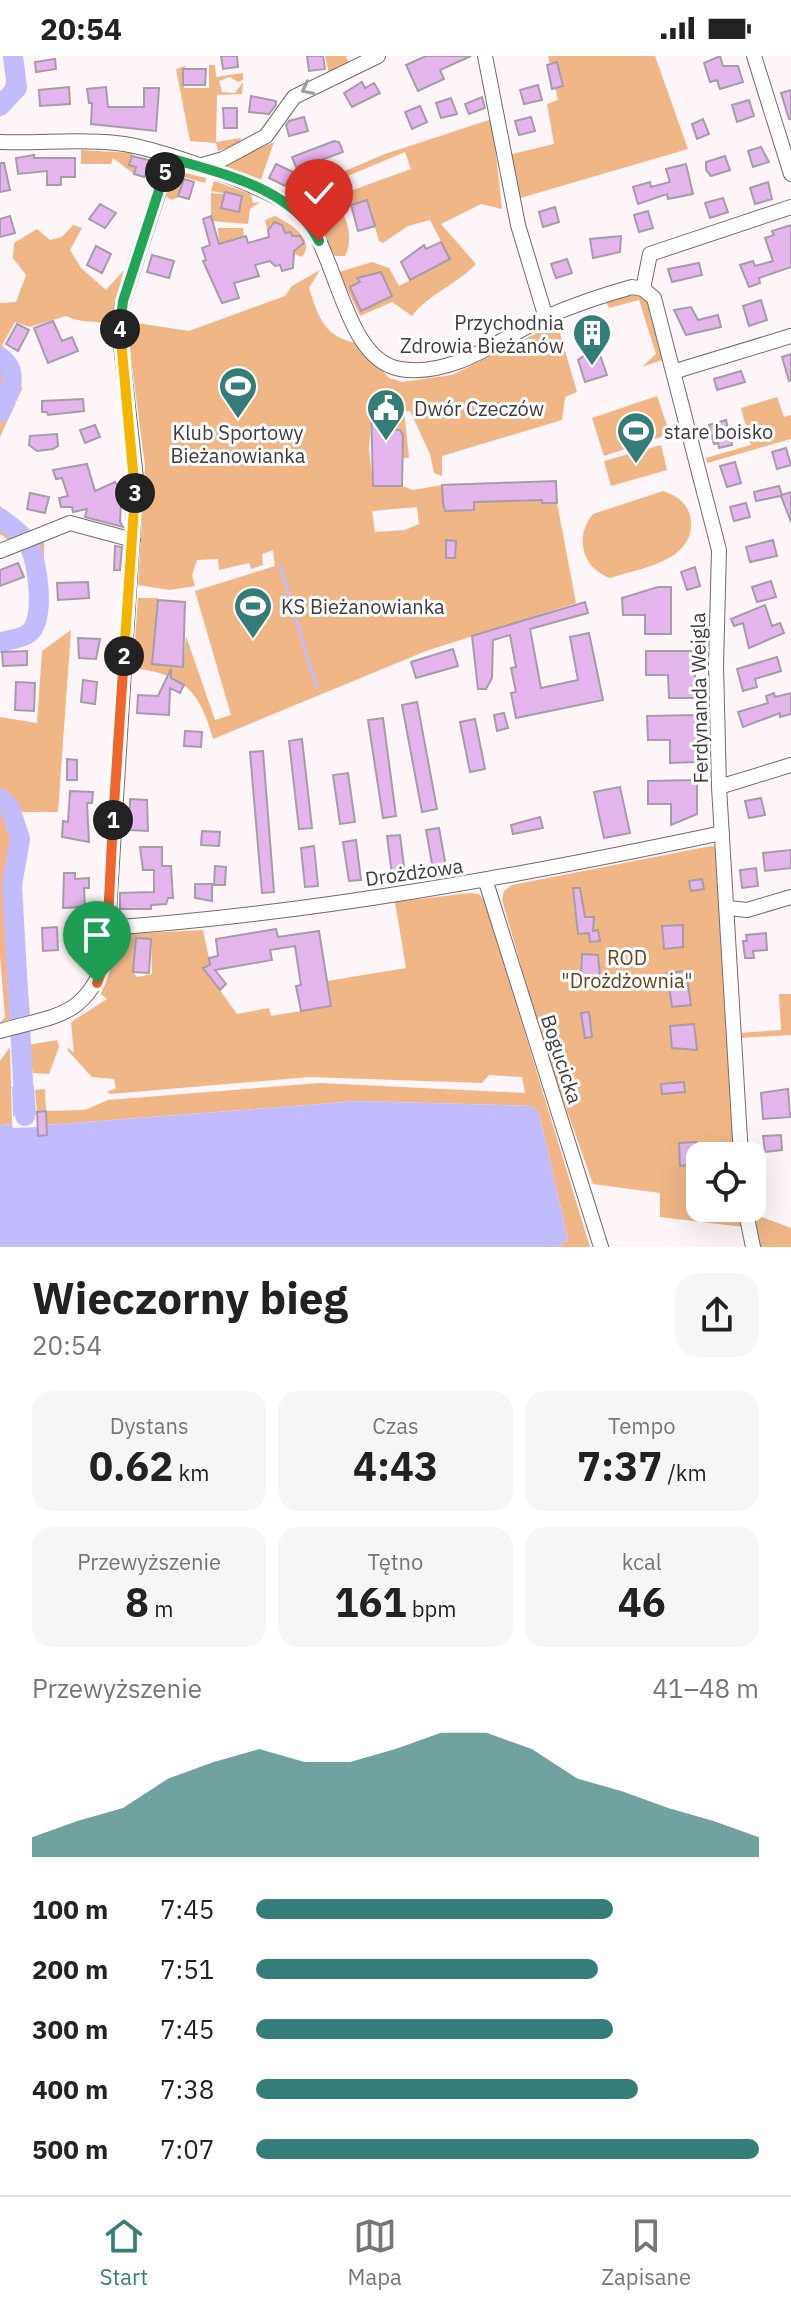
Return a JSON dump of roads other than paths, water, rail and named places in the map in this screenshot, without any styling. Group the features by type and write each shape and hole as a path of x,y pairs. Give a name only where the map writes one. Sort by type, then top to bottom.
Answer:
{"street":[{"path":"198,166 223,159 266,136 294,97 378,56"},
{"path":"485,56 518,225 546,318"},
{"path":"754,56 791,174"},
{"path":"0,142 117,143 198,166 274,196 303,215 321,245 349,316 372,351 393,367 419,370 444,366 546,318 632,287 643,289 650,254 791,207"},
{"path":"5,1030 60,1015 89,996 106,959 135,469 119,327 123,301 170,158"},
{"name":"Ferdynanda Weigla","path":"643,289 654,298 676,371 720,557 716,665 719,787 740,1142"},
{"path":"676,371 791,336"},
{"path":"0,551 70,523 133,540"},
{"path":"719,787 791,765"},
{"name":"Drożdżowa","path":"108,928 213,920 486,882 722,833"},
{"name":"Bogucicka","path":"486,882 601,1247"},
{"path":"728,908 747,910 791,897"},
{"path":"748,1222 753,1247"}],"waterway":[{"path":"0,106 17,88 13,56"},
{"path":"0,357 12,376 0,413"},
{"path":"0,518 28,543 39,590 37,616 29,633 0,643"},
{"path":"280,566 317,688"},
{"path":"0,798 10,808 20,839 12,885 25,1116"}],"place":[{"name":"Przychodnia Zdrowia Bieżanów","path":"592,367"},
{"name":"Klub Sportowy Bieżanowianka","path":"238,420"},
{"name":"Dwór Czeczów","path":"386,442"},
{"name":"stare boisko","path":"636,465"},
{"name":"KS Bieżanowianka","path":"253,640"}],"park label":[{"name":"ROD \"Drożdżownia\"","path":"627,968"}]}
